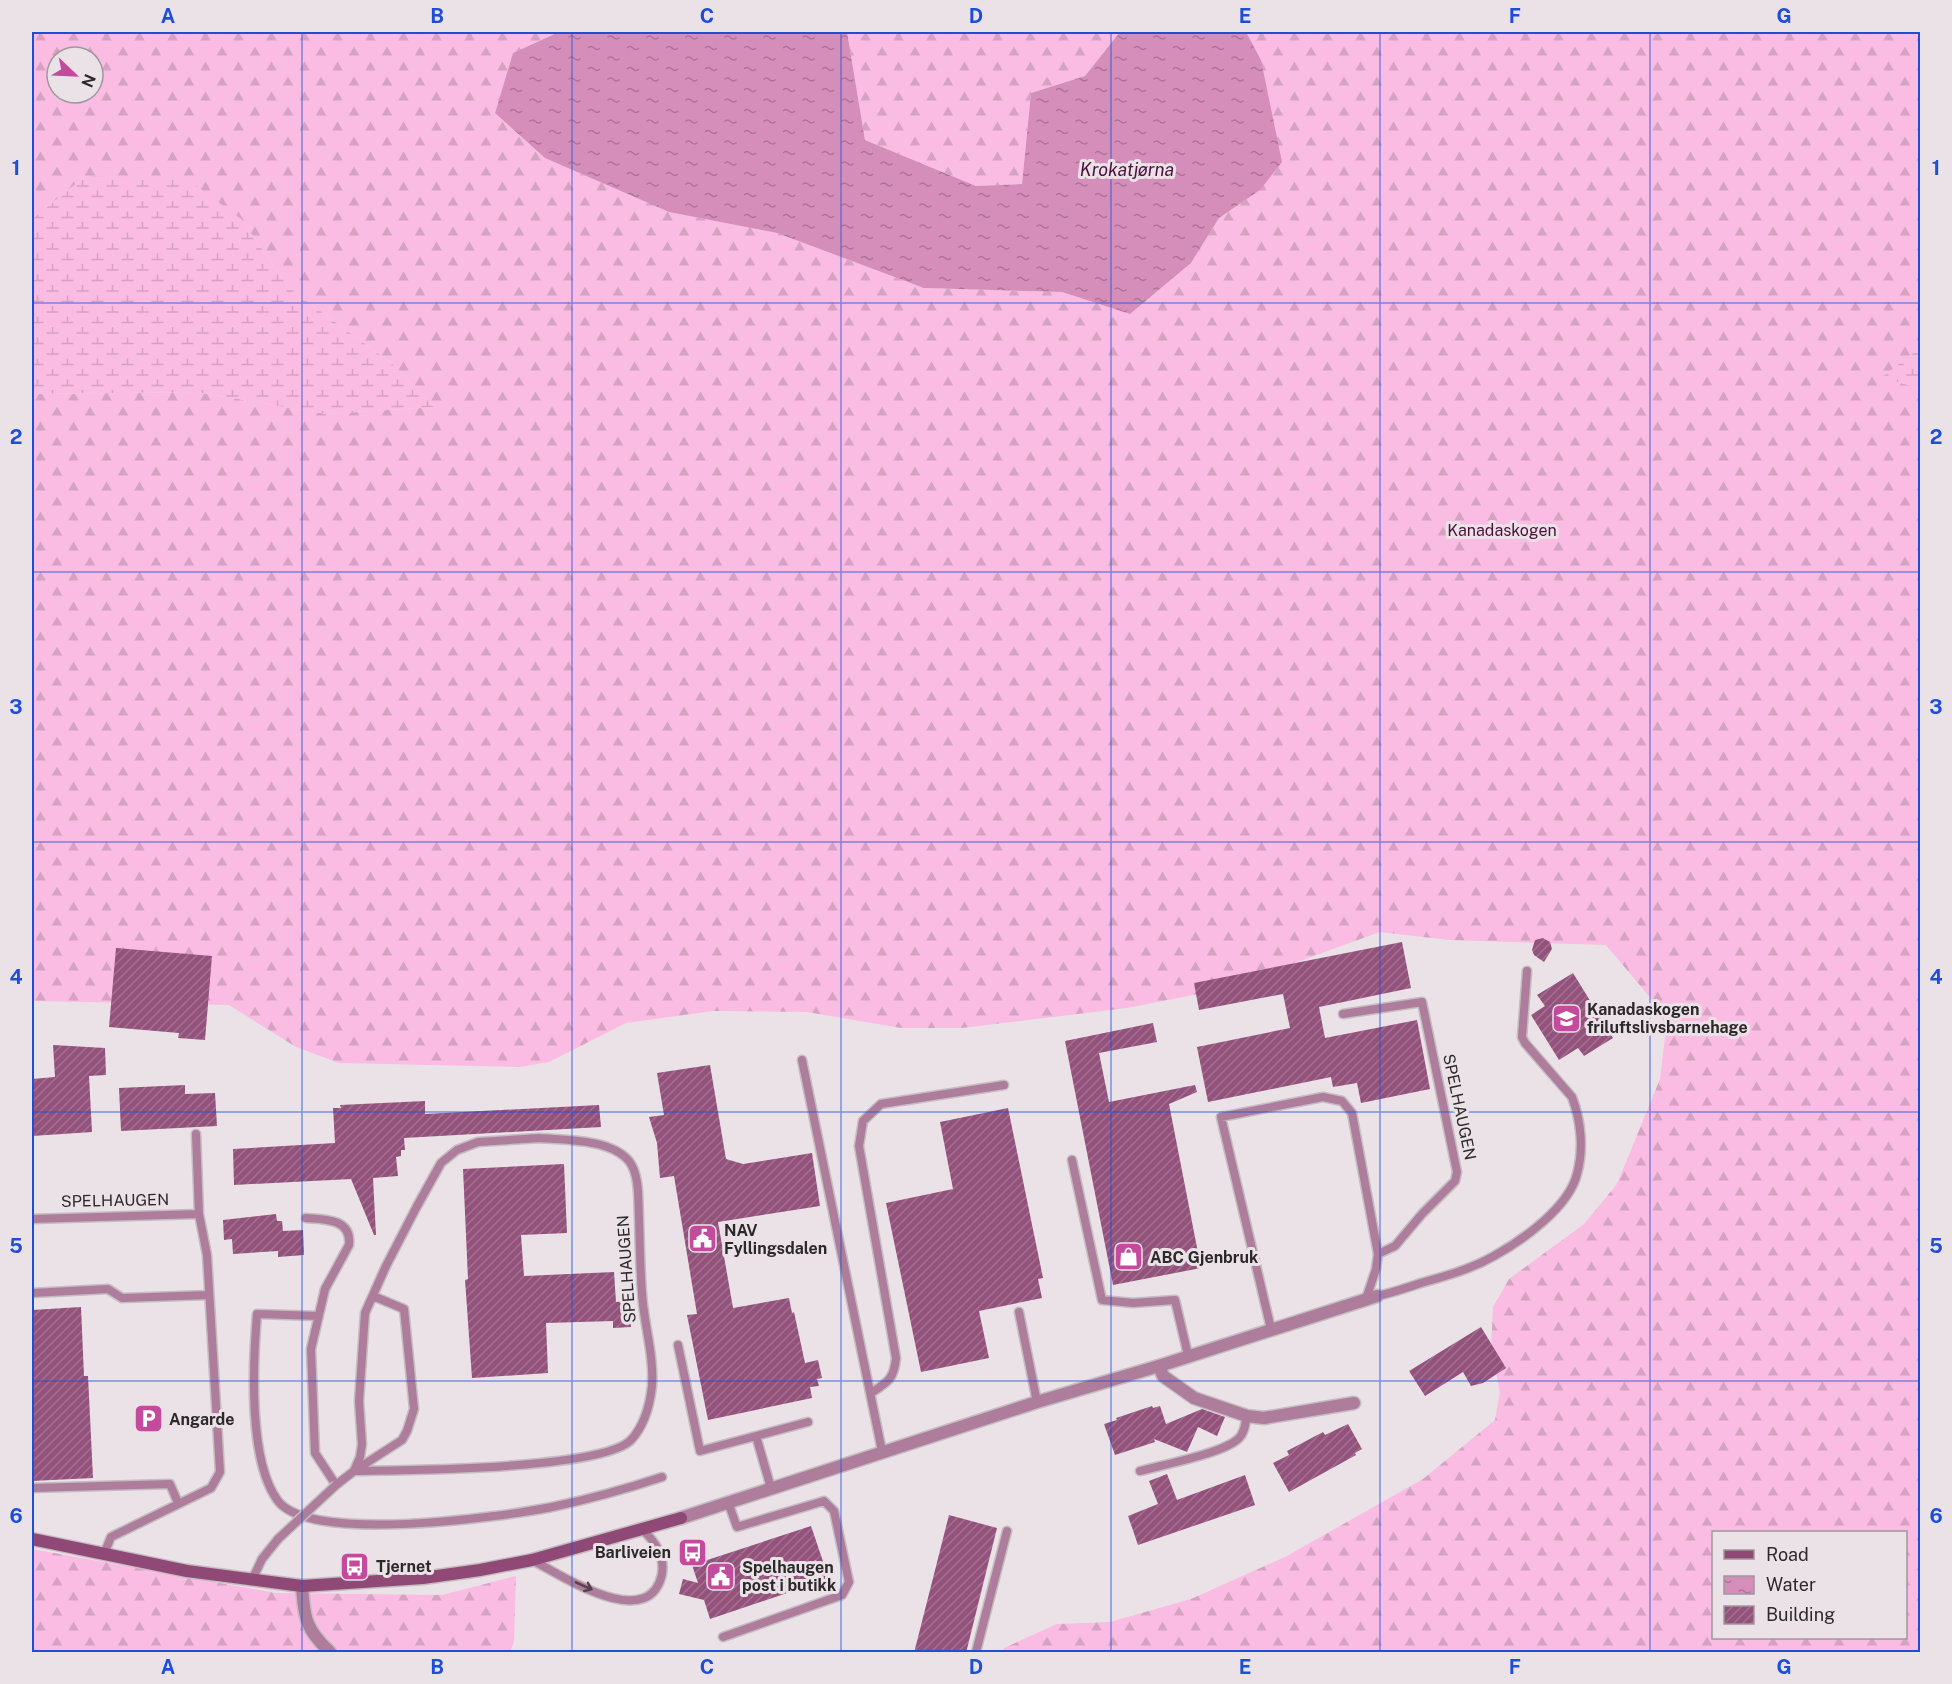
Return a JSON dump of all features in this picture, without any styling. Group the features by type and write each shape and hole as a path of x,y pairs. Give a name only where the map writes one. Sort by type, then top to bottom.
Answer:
{"main road":[{"path":"32,1539 187,1571 302,1586 423,1578 480,1570 532,1560 681,1518"}],"street":[{"path":"681,1518 1037,1401 1159,1366 1371,1298"},
{"path":"1159,1366 1163,1376 1194,1398 1247,1416 1264,1418 1354,1403"},
{"path":"302,1586 304,1607 312,1635 330,1653"}],"lane":[{"path":"1271,1329 1221,1117 1323,1097 1342,1101 1352,1113 1378,1254 1371,1298 1463,1270 1494,1256 1545,1219 1568,1194 1577,1175 1582,1147 1572,1097 1522,1037 1527,971"},
{"name":"SPELHAUGEN","path":"1343,1014 1422,1002 1457,1172 1455,1181 1422,1214 1395,1246 1378,1254"},
{"path":"802,1060 882,1451"},
{"path":"871,1393 888,1382 894,1372 896,1358 859,1146 864,1121 881,1104 1004,1085"},
{"path":"104,1554 111,1537 211,1488 220,1472 207,1255 199,1214 196,1134"},
{"name":"SPELHAUGEN","path":"539,1138 596,1143 622,1154 630,1162 638,1198 640,1265 651,1370 649,1402 645,1418 631,1439 612,1450 591,1456 552,1462 460,1468 354,1471 362,1444 360,1401 365,1313 373,1296 386,1266 441,1163 457,1150 478,1142 539,1138"},
{"path":"1072,1160 1102,1300 1133,1303 1174,1300 1188,1355"},
{"name":"SPELHAUGEN","path":"32,1219 199,1214"},
{"path":"306,1218 334,1221 347,1229 350,1238 349,1245 325,1288 311,1349 313,1443 315,1453 336,1485"},
{"path":"32,1293 108,1288 122,1298 209,1295"},
{"path":"252,1580 262,1559 278,1539 336,1485 402,1440 407,1431 414,1409 404,1309 373,1296"},
{"path":"1019,1312 1037,1401"},
{"path":"318,1316 257,1314 253,1378 261,1456 271,1489 279,1502 297,1514 327,1523 342,1524 437,1523 471,1520 583,1500 662,1478"},
{"path":"678,1346 700,1451 808,1422"},
{"path":"1140,1471 1202,1456 1237,1440 1244,1432 1247,1416"},
{"path":"756,1436 771,1488"},
{"path":"32,1488 170,1484 178,1503"},
{"path":"723,1636 842,1595 849,1582 834,1511 824,1501 737,1527 728,1502"},
{"path":"532,1560 606,1596 634,1601 648,1596 657,1586 663,1562 659,1548 642,1530"},
{"path":"976,1653 1007,1532"}],"green space":[{"name":"Kanadaskogen","path":"32,32 559,32 513,53 495,113 545,158 669,212 777,233 924,288 1062,292 1130,314 1191,263 1219,218 1260,190 1261,60 1246,32 1920,32 1920,348 1883,377 1920,389 1920,1652 1002,1652 1004,1648 1057,1624 1110,1622 1191,1599 1285,1557 1423,1479 1495,1420 1500,1392 1491,1349 1493,1307 1509,1279 1584,1224 1617,1184 1660,1079 1666,1029 1658,1007 1606,945 1449,940 1380,932 1219,990 1127,1008 962,1028 901,1028 807,1012 713,1011 626,1023 549,1062 520,1067 339,1063 296,1047 229,1005 32,1001 32,392 41,394 197,392 326,414 434,407 395,366 289,288 241,219 86,176 32,219"},
{"path":"847,32 1120,32 1085,76 1031,93 1022,184 976,186 865,140"},
{"path":"86,176 186,178 241,219 289,288 395,366 434,407 326,414 197,392 41,394 32,392 32,219"},
{"path":"1920,348 1920,389 1882,377"},
{"path":"32,1549 276,1593 442,1595 516,1576 514,1642 510,1652 32,1652"}],"water":[{"name":"Krokatjørna","path":"559,32 847,32 865,140 976,186 1022,184 1031,93 1085,76 1120,32 1246,32 1261,60 1282,162 1260,190 1219,218 1191,263 1130,314 1062,292 924,288 777,233 669,212 545,158 495,113 513,53"}],"building":[{"path":"1543,938 1550,942 1552,949 1544,962 1534,955 1532,950 1535,940"},
{"path":"1402,942 1411,988 1319,1007 1325,1038 1417,1020 1430,1089 1361,1103 1357,1083 1333,1087 1331,1077 1208,1102 1197,1047 1290,1028 1283,994 1199,1010 1194,983"},
{"path":"116,948 212,956 205,1040 178,1038 179,1033 109,1027"},
{"path":"1573,973 1613,1038 1584,1056 1578,1048 1559,1060 1531,1015 1545,1006 1537,995"},
{"path":"1153,1023 1157,1042 1099,1053 1109,1102 1195,1085 1197,1092 1169,1104 1201,1268 1113,1285 1065,1041"},
{"path":"53,1045 105,1048 106,1075 89,1076 92,1132 32,1136 32,1079 55,1077"},
{"path":"710,1065 726,1159 743,1164 812,1153 820,1206 718,1222 733,1308 789,1298 805,1363 818,1360 822,1378 817,1379 819,1386 810,1387 812,1398 708,1420 687,1315 697,1314 674,1176 660,1178 657,1143 649,1117 664,1115 657,1073"},
{"path":"185,1085 185,1094 215,1093 217,1126 121,1131 119,1088"},
{"path":"425,1101 425,1114 599,1105 601,1127 404,1138 405,1150 401,1150 401,1156 396,1157 398,1176 373,1178 376,1235 374,1235 351,1179 234,1185 233,1149 335,1143 333,1108 341,1108 340,1105"},
{"path":"1008,1108 1043,1278 1038,1279 1042,1298 979,1311 989,1358 921,1372 886,1203 953,1189 940,1122"},
{"path":"564,1164 567,1233 521,1235 524,1276 614,1272 616,1302 629,1301 631,1327 613,1328 613,1321 546,1323 548,1373 472,1378 465,1280 468,1279 463,1169"},
{"path":"276,1214 277,1221 282,1221 283,1231 303,1230 304,1255 278,1257 278,1251 233,1254 232,1239 224,1240 223,1220"},
{"path":"81,1307 84,1376 88,1376 93,1478 32,1481 32,1310"},
{"path":"1481,1327 1506,1368 1483,1383 1471,1386 1463,1372 1425,1396 1409,1371"},
{"path":"1152,1406 1153,1408 1160,1406 1166,1424 1202,1409 1225,1417 1217,1436 1198,1427 1187,1452 1154,1439 1155,1442 1115,1455 1104,1424"},
{"path":"1348,1424 1362,1449 1355,1453 1356,1455 1289,1492 1273,1463 1289,1455 1287,1451 1323,1432 1325,1435"},
{"path":"1167,1474 1177,1500 1245,1475 1255,1505 1138,1545 1128,1516 1158,1504 1149,1481"},
{"path":"949,1515 997,1528 966,1653 914,1653"},
{"path":"811,1526 829,1579 710,1619 704,1600 679,1594 683,1579 698,1583 692,1565"}],"place":[{"name":"Kanadaskogen friluftslivsbarnehage","path":"1566,1018"},
{"name":"NAV Fyllingsdalen","path":"703,1239"},
{"name":"ABC Gjenbruk","path":"1129,1257"},
{"name":"Angarde","path":"148,1419"},
{"name":"Barliveien","path":"692,1552"},
{"name":"Tjernet","path":"355,1566"},
{"name":"Spelhaugen post i butikk","path":"721,1576"}]}
